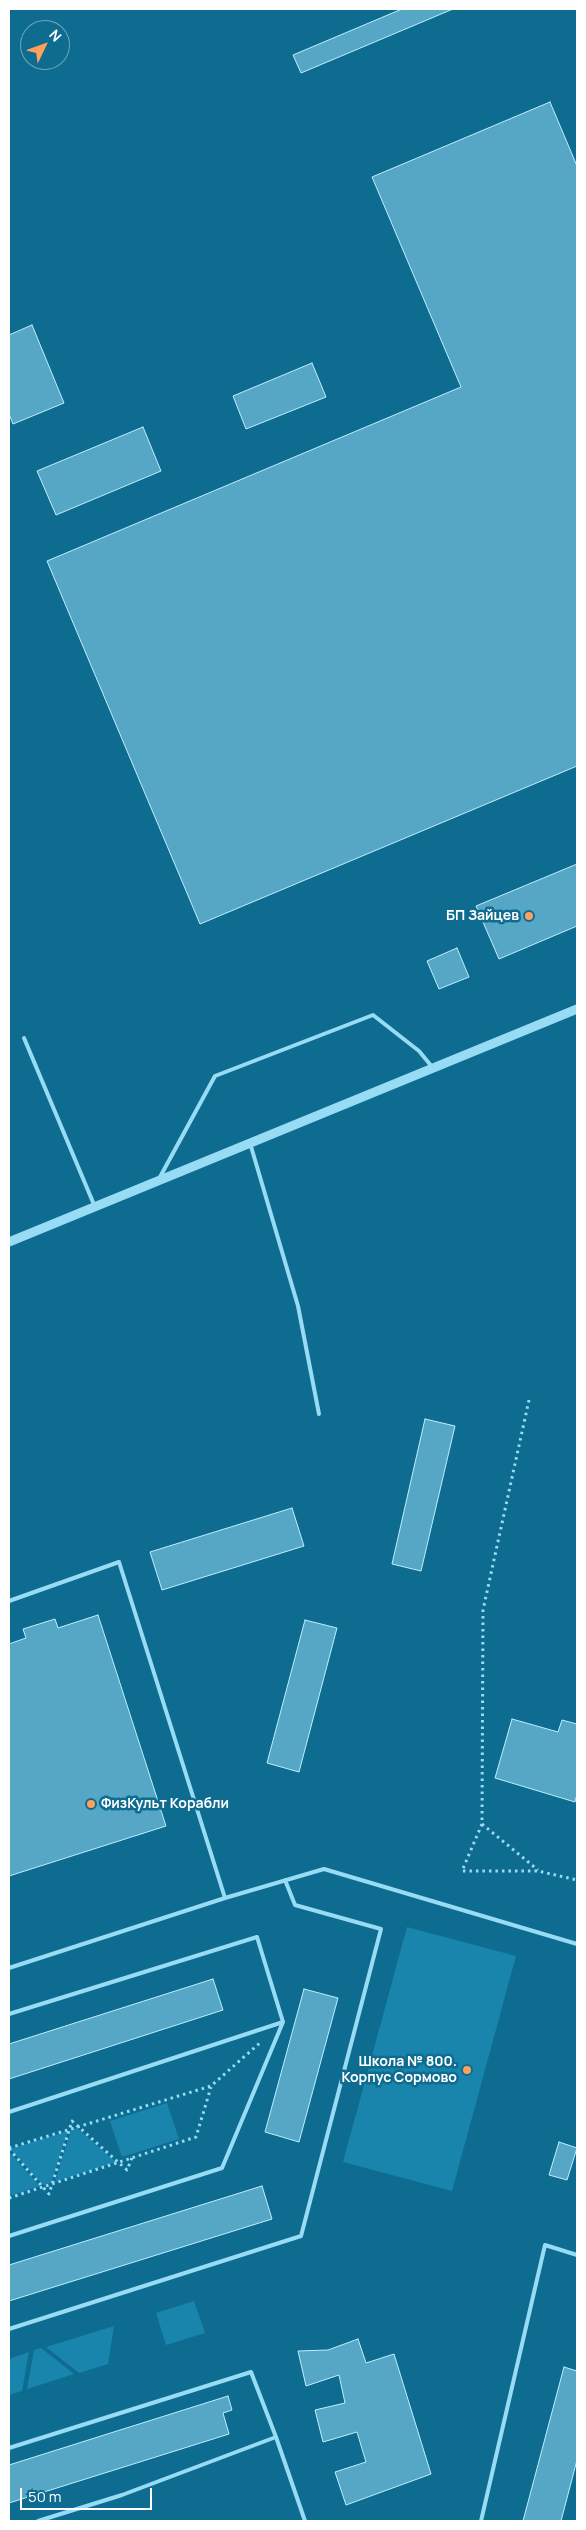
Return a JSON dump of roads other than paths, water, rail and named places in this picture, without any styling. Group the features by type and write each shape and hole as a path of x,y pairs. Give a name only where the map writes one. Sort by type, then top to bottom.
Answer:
{"street":[{"path":"9,1242 577,1009"}],"lane":[{"path":"158,1182 216,1076 373,1015 419,1051 433,1068"},
{"path":"24,1038 95,1207"},
{"path":"250,1144 298,1306 319,1414"},
{"path":"9,1601 119,1562 225,1898"},
{"path":"9,1968 225,1898 324,1869 577,1944"},
{"path":"9,2329 301,2236 381,1929 295,1905 286,1880"},
{"path":"9,2014 257,1937 284,2022 222,2168 9,2236"},
{"path":"9,2112 284,2022"},
{"path":"481,2521 544,2245 577,2255"},
{"path":"9,2448 251,2372 305,2521"},
{"path":"38,2521 130,2492 276,2437"}],"place":[{"name":"БП Зайцев","path":"529,916"},
{"name":"ФизКульт Корабли","path":"91,1804"},
{"name":"Школа № 800. Корпус Сормово","path":"467,2070"}]}
